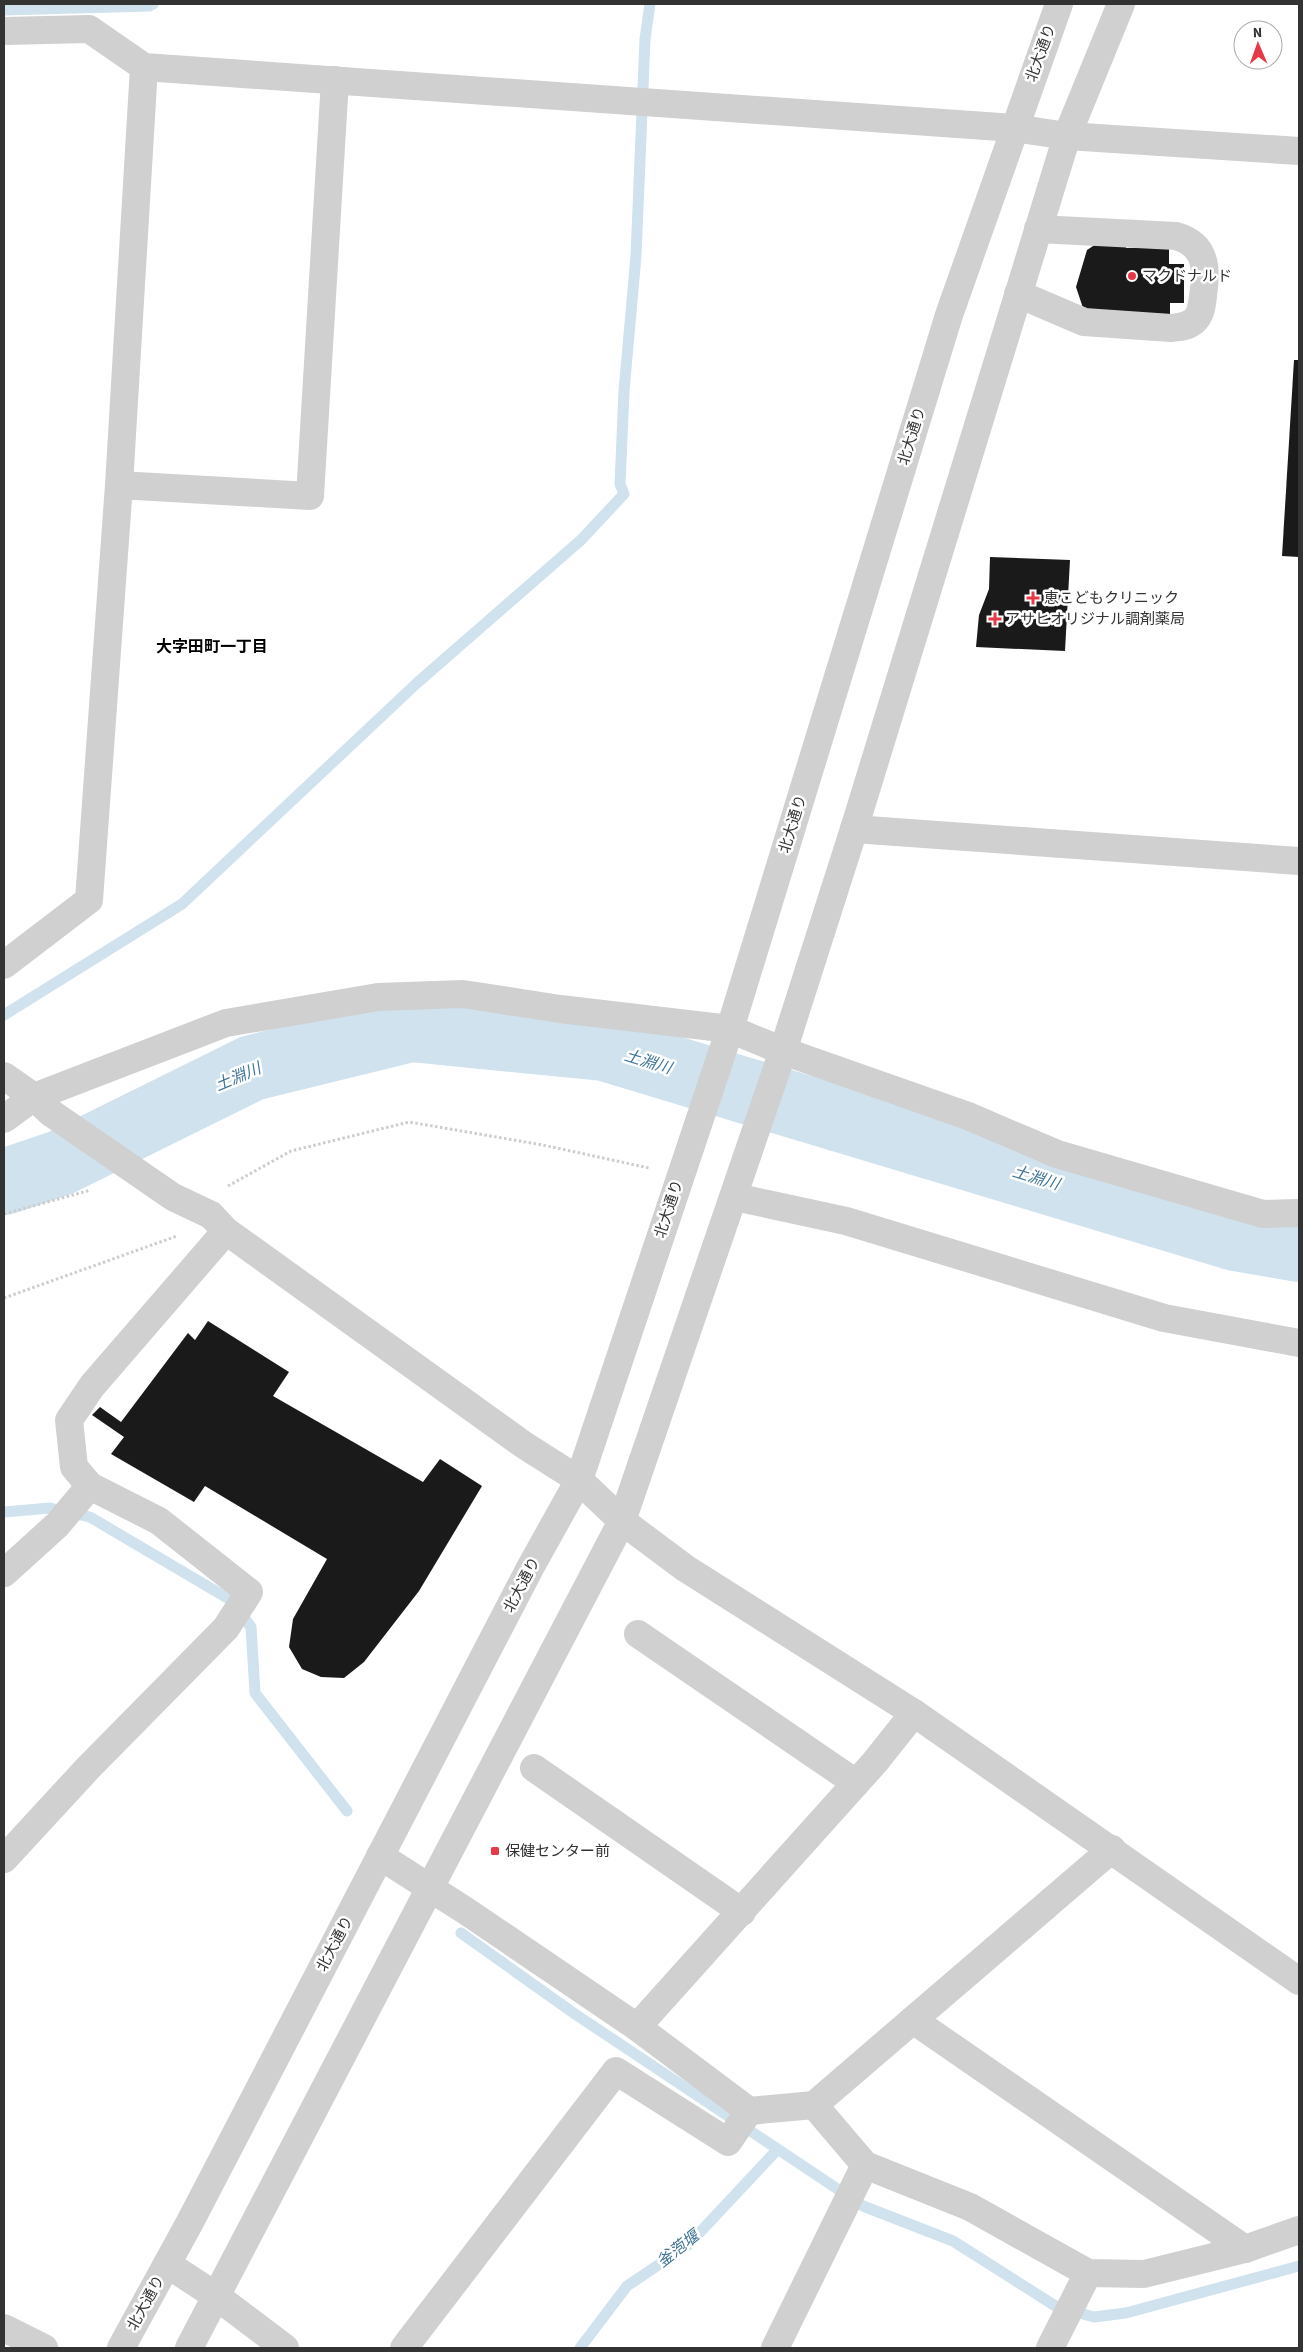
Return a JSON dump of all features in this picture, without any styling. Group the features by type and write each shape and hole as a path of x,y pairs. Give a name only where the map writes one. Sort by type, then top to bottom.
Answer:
{"street":[{"name":"北大通り","path":"121,2348 579,1480 727,1038 946,324 1059,4"},
{"path":"188,2348 622,1521 781,1057 854,829 1067,136 1120,4"},
{"path":"4,31 89,30 144,67 1014,128 1067,136 1299,152"},
{"path":"4,965 89,900 119,484 144,67"},
{"path":"119,484 310,496 335,80"},
{"path":"1018,294 1084,322 1171,328 1184,327 1194,321 1201,310 1206,272 1203,259 1187,239 1176,236 1038,229"},
{"path":"854,829 1299,861"},
{"path":"4,1119 42,1105 226,1024 378,997 463,994 727,1038 968,1116 1057,1154 1263,1214 1299,1213"},
{"path":"4,1076 173,1197 218,1222 524,1445 579,1480 622,1521 685,1568 914,1713 1112,1849 1299,1981"},
{"path":"737,1189 1164,1318 1299,1343"},
{"path":"4,1573 74,1506 74,1466 69,1420 92,1386 218,1222"},
{"path":"4,1859 88,1768 226,1628 249,1592 159,1522 74,1506"},
{"path":"638,1634 856,1782"},
{"path":"637,2027 742,1912 914,1713"},
{"path":"534,1768 742,1912"},
{"path":"404,2348 616,2071 728,2142 742,2121 814,2105 1112,1849"},
{"path":"380,1856 637,2027 742,2121"},
{"path":"913,2020 1245,2249"},
{"path":"814,2105 861,2173 970,2206 1088,2273 1144,2274 1245,2249 1299,2230"},
{"path":"775,2348 861,2173"},
{"path":"167,2264 216,2296 285,2348"},
{"path":"1050,2348 1088,2273"},
{"path":"4,2328 44,2348"}],"path":[{"path":"4,1298 218,1222 229,1184 291,1151 409,1122 543,1145 651,1168"},
{"path":"4,1214 91,1190"}],"building":[{"name":"マクドナルド","path":"1126,238 1126,248 1169,248 1169,264 1184,264 1184,303 1170,303 1170,317 1086,317 1076,287 1087,250 1096,244"},
{"path":"1294,360 1299,360 1299,557 1282,556"},
{"path":"990,557 1070,560 1065,651 976,647 979,615 989,589"},
{"path":"208,1321 289,1372 273,1396 423,1482 440,1459 482,1486 419,1591 364,1662 344,1678 321,1677 302,1669 289,1647 293,1619 327,1559 205,1486 194,1502 111,1454 124,1437 92,1415 100,1407 121,1422 188,1333 195,1340"}],"waterway":[{"path":"4,10 149,6 153,4"},
{"path":"4,1015 182,904 417,683 581,540 624,494 620,484 624,391 636,256 645,39 650,4"},
{"name":"土淵川","path":"4,1182 60,1163 252,1068 411,1029 604,1048 1235,1238 1299,1249"},
{"path":"4,1512 50,1508 90,1517 229,1599 251,1627 255,1693 347,1811"},
{"path":"461,1933 575,2014 863,2206 953,2241 1057,2307 1094,2317 1126,2313 1299,2266"},
{"name":"釜萢堰","path":"580,2348 627,2286 688,2245 777,2150"}],"place":[{"name":"マクドナルド","path":"1132,276"},
{"name":"恵こどもクリニック","path":"1033,598"},
{"name":"アサヒオリジナル調剤薬局","path":"995,619"},
{"name":"保健センター前","path":"495,1851"}],"district":[{"name":"大字田町一丁目","path":"212,647"}]}
